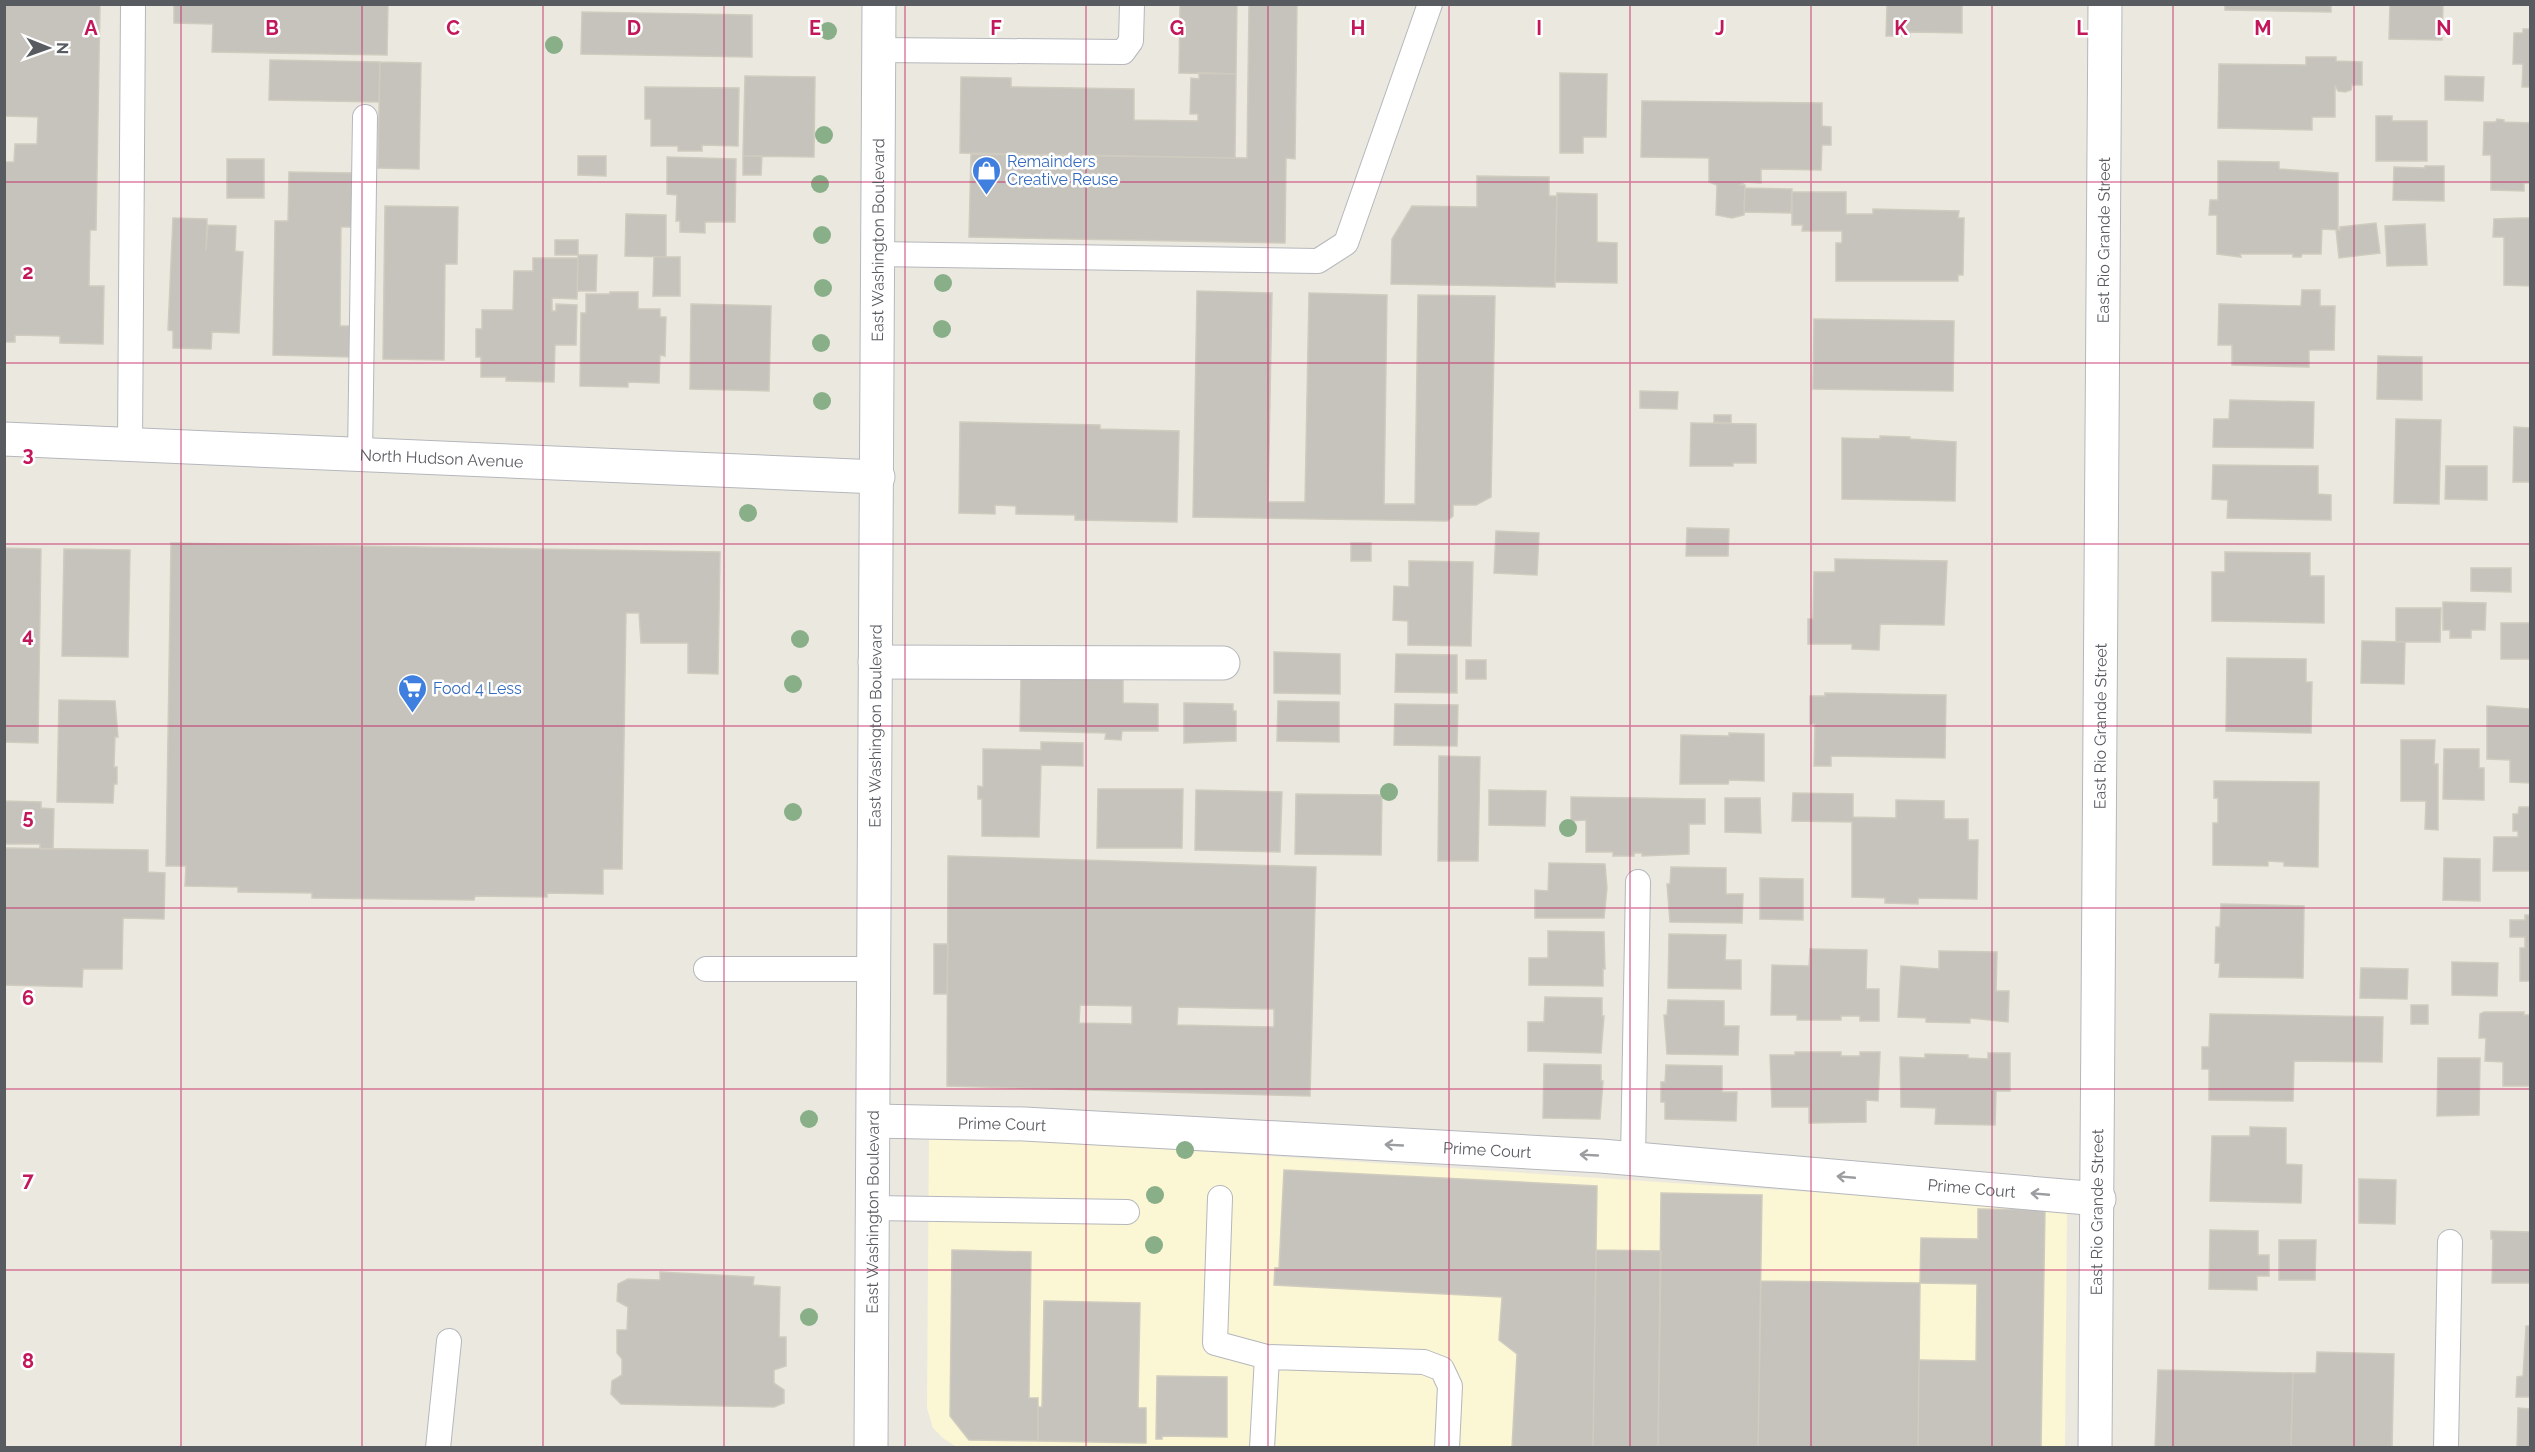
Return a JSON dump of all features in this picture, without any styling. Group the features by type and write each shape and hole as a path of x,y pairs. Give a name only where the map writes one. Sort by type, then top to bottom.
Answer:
{"street":[{"name":"East Washington Boulevard","path":"871,1448 879,4"},
{"name":"East Rio Grande Street","path":"2096,1448 2105,4"},
{"name":"North Hudson Avenue","path":"4,440 878,477"},
{"path":"875,663 1223,663"},
{"name":"Prime Court","path":"874,1121 1024,1124 1633,1159 2098,1199"}],"lane":[{"path":"130,446 133,4"},
{"path":"879,51 1123,52 1131,41 1132,4"},
{"path":"877,254 1318,261 1346,243 1430,4"},
{"path":"360,456 365,117"},
{"path":"1633,1159 1638,882"},
{"path":"706,969 874,969"},
{"path":"1220,1198 1215,1342 1267,1357 1424,1362 1442,1369 1450,1386 1447,1448"},
{"path":"873,1208 1127,1212"},
{"path":"2446,1448 2450,1242"},
{"path":"438,1448 448,1341"},
{"path":"1262,1448 1267,1357"}],"shaded area":[{"path":"929,1139 1028,1140 2067,1209 2065,1447 955,1446 933,1428 927,1408"}],"building":[{"path":"4,4 100,4 96,230 90,230 89,286 104,286 103,344 60,343 60,336 15,335 15,342 4,342 4,162 14,162 15,144 37,144 38,117 4,116"},
{"path":"174,4 388,4 387,55 212,52 213,24 174,23"},
{"path":"1180,4 1237,4 1236,74 1179,73"},
{"path":"1249,4 1297,4 1295,159 1286,158 1285,243 969,237 971,154 1247,158"},
{"path":"1887,4 1962,4 1962,33 1910,32 1910,36 1886,36"},
{"path":"2225,4 2331,4 2331,12 2225,10"},
{"path":"2390,4 2443,4 2442,40 2389,39"},
{"path":"582,12 752,15 752,57 581,54"},
{"path":"2523,29 2530,29 2530,87 2522,87 2523,64 2513,64 2514,33 2523,33"},
{"path":"2306,57 2336,57 2336,61 2362,62 2362,85 2352,85 2351,90 2345,92 2338,91 2335,85 2335,117 2312,117 2312,130 2218,128 2219,64 2306,65"},
{"path":"270,60 380,62 379,102 269,100"},
{"path":"380,62 421,63 419,169 378,168"},
{"path":"1199,73 1236,74 1235,158 960,153 961,77 1011,78 1011,87 1134,89 1134,120 1198,121 1198,114 1190,114 1191,78 1199,79"},
{"path":"1560,73 1607,74 1606,137 1583,137 1583,153 1560,153"},
{"path":"745,76 815,77 814,157 743,156"},
{"path":"2445,76 2484,77 2483,101 2445,100"},
{"path":"645,87 739,88 738,146 702,145 702,151 678,151 678,146 651,146 651,119 645,119"},
{"path":"1642,101 1822,103 1822,126 1831,127 1831,145 1822,145 1821,170 1761,169 1761,183 1745,182 1740,185 1745,185 1744,215 1732,218 1716,215 1717,185 1709,182 1709,158 1641,157"},
{"path":"2376,116 2392,116 2392,121 2427,121 2427,161 2376,161"},
{"path":"2497,119 2504,120 2504,122 2530,123 2530,183 2524,183 2524,191 2491,190 2491,155 2483,155 2484,122 2496,122"},
{"path":"578,156 606,156 606,176 578,175"},
{"path":"743,156 762,156 761,175 743,175"},
{"path":"667,157 736,159 735,222 705,222 705,233 680,232 680,221 676,221 677,195 667,194"},
{"path":"227,159 264,159 264,198 227,198"},
{"path":"2218,161 2279,162 2279,169 2338,173 2338,230 2322,229 2321,254 2302,254 2301,257 2293,257 2293,254 2240,254 2241,257 2217,254 2217,215 2209,215 2210,200 2218,200"},
{"path":"2425,166 2444,166 2444,201 2393,200 2394,167 2425,168"},
{"path":"289,172 353,173 355,227 341,227 340,326 350,326 349,357 273,355 275,221 288,221"},
{"path":"1477,176 1549,177 1549,196 1557,196 1555,287 1391,284 1392,239 1412,206 1477,207"},
{"path":"1745,188 1792,189 1791,213 1744,212"},
{"path":"1792,192 1846,192 1846,214 1873,214 1873,209 1959,211 1958,218 1964,218 1963,275 1958,275 1958,281 1836,281 1836,243 1842,243 1842,231 1802,231 1803,225 1792,225"},
{"path":"1557,193 1597,194 1597,242 1617,243 1617,283 1555,282"},
{"path":"385,206 458,207 457,264 445,264 444,360 383,359"},
{"path":"626,214 666,215 666,257 625,256"},
{"path":"173,218 207,219 206,250 208,225 236,226 235,251 243,252 239,333 212,332 211,349 173,348 173,331 168,330"},
{"path":"2530,218 2530,286 2504,285 2504,237 2493,237 2494,219"},
{"path":"2376,223 2380,253 2339,258 2336,230 2340,230 2340,227"},
{"path":"2425,224 2427,265 2387,266 2385,226"},
{"path":"555,240 578,240 578,255 555,255"},
{"path":"578,255 597,255 596,291 577,291"},
{"path":"654,257 680,257 680,296 653,296"},
{"path":"533,258 578,258 577,299 552,298 552,311 556,311 556,304 577,305 576,345 555,345 554,382 506,381 506,377 481,377 481,357 476,357 476,329 482,329 482,310 513,310 514,271 533,271"},
{"path":"2302,290 2320,290 2320,306 2335,306 2334,350 2309,350 2309,367 2232,365 2232,345 2218,345 2219,304 2301,306"},
{"path":"1197,291 1272,293 1268,502 1305,502 1309,293 1387,295 1384,504 1415,504 1418,295 1495,296 1491,497 1476,505 1453,505 1453,516 1447,521 1193,517"},
{"path":"610,292 638,292 638,309 660,309 660,317 666,317 665,356 660,355 659,383 628,382 628,387 580,386 581,313 586,313 586,294 610,294"},
{"path":"691,304 771,306 769,391 690,389"},
{"path":"1814,319 1954,321 1953,391 1813,389"},
{"path":"2378,356 2422,357 2422,400 2377,399"},
{"path":"1640,391 1678,392 1677,409 1640,408"},
{"path":"2230,400 2314,402 2313,448 2213,447 2214,419 2229,419"},
{"path":"1714,415 1731,415 1731,423 1714,422"},
{"path":"2396,419 2441,420 2439,504 2394,503"},
{"path":"960,422 1100,425 1100,429 1179,431 1177,522 1075,520 1075,515 1016,514 1016,506 995,505 995,514 959,513"},
{"path":"1691,423 1756,424 1756,463 1733,463 1733,466 1690,466"},
{"path":"2514,427 2530,428 2530,482 2513,482"},
{"path":"1880,436 1956,442 1955,501 1842,499 1842,438 1880,439"},
{"path":"2213,465 2318,466 2318,494 2331,495 2331,520 2227,518 2228,500 2212,499"},
{"path":"2446,466 2487,466 2487,500 2445,499"},
{"path":"1687,528 1729,529 1728,556 1686,556"},
{"path":"1496,531 1539,533 1537,575 1494,573"},
{"path":"171,543 720,552 718,674 688,673 688,643 641,643 639,613 626,613 622,869 603,869 603,894 547,893 547,897 475,896 474,900 312,898 312,893 238,892 238,887 185,886 186,866 166,866"},
{"path":"1351,543 1371,543 1371,561 1351,561"},
{"path":"4,548 41,549 38,743 4,742"},
{"path":"64,549 130,550 128,657 62,656"},
{"path":"2225,552 2310,553 2310,576 2324,576 2324,623 2212,621 2212,572 2225,572"},
{"path":"1835,559 1947,561 1944,625 1880,624 1879,650 1852,649 1852,644 1808,644 1808,619 1813,619 1814,572 1835,572"},
{"path":"1409,561 1473,562 1471,646 1408,645 1408,621 1393,620 1394,586 1409,587"},
{"path":"2471,568 2511,568 2511,592 2471,591"},
{"path":"2443,602 2486,603 2485,630 2471,630 2471,638 2450,638 2450,630 2443,630"},
{"path":"2396,608 2441,608 2440,642 2396,642"},
{"path":"2501,623 2530,623 2530,659 2501,659"},
{"path":"2362,641 2405,642 2404,684 2361,683"},
{"path":"1274,652 1340,654 1340,694 1274,693"},
{"path":"1396,654 1457,655 1457,693 1395,692"},
{"path":"2227,658 2306,659 2306,682 2312,682 2311,733 2226,731"},
{"path":"1466,660 1486,660 1486,679 1466,679"},
{"path":"1021,672 1123,674 1123,703 1158,704 1158,731 1122,731 1121,740 1105,739 1106,733 1020,731"},
{"path":"1825,693 1946,695 1945,758 1831,756 1831,766 1814,766 1815,724 1810,724 1810,696 1825,696"},
{"path":"59,700 115,701 118,737 115,737 114,767 117,767 117,784 114,784 113,803 57,802"},
{"path":"1278,701 1339,702 1339,742 1277,741"},
{"path":"1184,703 1233,704 1233,711 1236,711 1236,741 1184,743"},
{"path":"1395,704 1458,705 1457,746 1394,745"},
{"path":"2487,706 2530,709 2530,783 2510,782 2510,760 2487,759"},
{"path":"1729,733 1764,734 1764,781 1729,780 1728,784 1680,784 1681,735 1729,736"},
{"path":"2401,740 2435,740 2434,764 2438,764 2438,830 2425,829 2426,801 2401,801"},
{"path":"1041,742 1083,743 1083,766 1041,765 1039,837 982,836 982,799 978,799 978,786 983,787 983,749 1041,750"},
{"path":"2444,749 2479,749 2479,768 2484,768 2484,800 2443,799"},
{"path":"1439,756 1480,757 1478,861 1438,861"},
{"path":"2214,781 2319,782 2318,867 2284,866 2284,862 2268,861 2268,866 2213,865 2213,823 2218,823 2218,798 2214,798"},
{"path":"1098,789 1183,789 1182,848 1097,848"},
{"path":"1196,790 1282,792 1280,852 1195,850"},
{"path":"1489,790 1546,791 1545,826 1489,825"},
{"path":"1793,793 1853,794 1853,817 1896,818 1896,800 1944,801 1944,819 1968,819 1968,840 1978,840 1977,899 1918,898 1918,904 1885,903 1885,898 1852,897 1852,822 1792,821"},
{"path":"1296,794 1382,795 1381,855 1295,854"},
{"path":"1571,797 1705,799 1705,824 1689,824 1689,854 1642,856 1642,853 1634,853 1634,856 1613,856 1613,852 1586,852 1586,820 1571,821"},
{"path":"1725,798 1760,798 1761,833 1725,832"},
{"path":"4,801 41,802 41,808 54,809 53,849 40,849 40,844 4,844"},
{"path":"2519,807 2530,807 2530,871 2493,871 2494,837 2518,837 2518,831 2513,831 2513,814 2518,814"},
{"path":"4,848 148,850 148,872 165,873 164,919 123,918 122,969 83,969 82,987 4,985"},
{"path":"948,856 1316,867 1310,1096 947,1086","holes":["1080,1005 1132,1006 1132,1024 1079,1023","1178,1007 1274,1009 1274,1027 1177,1025"]},
{"path":"2444,858 2480,859 2480,901 2443,900"},
{"path":"1549,863 1605,864 1607,888 1604,918 1535,918 1535,890 1548,891"},
{"path":"1671,867 1726,868 1726,894 1743,894 1742,923 1670,922 1667,884 1670,884"},
{"path":"1760,878 1803,879 1803,920 1760,919"},
{"path":"2221,904 2304,906 2303,978 2219,977 2220,963 2215,963 2216,927 2220,927"},
{"path":"2525,915 2530,915 2530,981 2520,981 2520,948 2525,948 2525,937 2510,937 2510,920 2525,920"},
{"path":"1548,931 1604,932 1603,986 1529,985 1529,958 1548,958"},
{"path":"1669,934 1726,935 1725,960 1741,960 1741,989 1668,988"},
{"path":"934,944 948,944 947,994 934,994"},
{"path":"1810,949 1867,950 1866,989 1879,989 1879,1021 1860,1021 1860,1016 1841,1016 1841,1020 1797,1020 1797,1015 1771,1015 1772,965 1809,966"},
{"path":"1939,951 1997,952 1996,991 2009,991 2008,1022 1970,1018 1970,1023 1926,1022 1926,1018 1898,1017 1901,966 1939,969"},
{"path":"2452,962 2498,963 2497,996 2452,995"},
{"path":"2361,968 2408,969 2407,999 2360,998"},
{"path":"1545,997 1602,998 1602,1016 1604,1016 1601,1053 1528,1051 1528,1022 1544,1022"},
{"path":"1668,1000 1724,1001 1724,1026 1739,1026 1738,1055 1667,1054 1664,1015 1667,1015"},
{"path":"2411,1005 2428,1005 2428,1024 2411,1024"},
{"path":"2484,1012 2524,1012 2524,1015 2530,1015 2530,1086 2503,1086 2503,1062 2485,1061 2486,1038 2479,1038 2480,1014"},
{"path":"2210,1014 2383,1017 2382,1062 2294,1061 2293,1101 2209,1100 2209,1069 2202,1069 2202,1047 2209,1047"},
{"path":"1795,1052 1841,1052 1841,1056 1860,1056 1860,1052 1880,1052 1878,1101 1866,1100 1866,1122 1809,1123 1809,1107 1772,1107 1770,1055 1795,1055"},
{"path":"1988,1053 2010,1053 2010,1091 1996,1091 1995,1125 1935,1124 1936,1108 1901,1107 1900,1057 1925,1058 1925,1054 1968,1055 1968,1058 1988,1059"},
{"path":"2438,1058 2480,1058 2479,1115 2437,1116"},
{"path":"1544,1064 1601,1065 1601,1081 1603,1081 1600,1119 1543,1118"},
{"path":"1666,1065 1722,1066 1722,1092 1737,1092 1736,1121 1665,1119 1665,1102 1661,1102 1661,1082 1665,1082"},
{"path":"2250,1127 2286,1128 2286,1164 2302,1165 2301,1203 2210,1201 2212,1136 2250,1136"},
{"path":"1284,1170 1597,1186 1593,1448 1512,1448 1517,1354 1499,1340 1502,1297 1274,1285 1275,1268 1279,1268"},
{"path":"2359,1179 2396,1180 2395,1224 2359,1223"},
{"path":"1661,1193 1762,1195 1758,1448 1658,1448"},
{"path":"1978,1209 2045,1210 2041,1448 1918,1448 1919,1360 1976,1361 1977,1284 1920,1283 1921,1238 1978,1239"},
{"path":"2210,1230 2258,1231 2258,1255 2269,1255 2269,1276 2257,1276 2257,1290 2209,1289"},
{"path":"2491,1231 2530,1232 2530,1283 2492,1283 2493,1239 2491,1239"},
{"path":"2279,1240 2316,1240 2315,1280 2279,1280"},
{"path":"952,1250 1031,1252 1029,1398 1038,1398 1038,1441 969,1440 950,1416"},
{"path":"1596,1250 1661,1251 1658,1448 1593,1448"},
{"path":"660,1272 754,1277 753,1285 780,1287 779,1337 786,1337 786,1366 774,1370 774,1383 784,1390 784,1403 774,1407 621,1404 611,1394 612,1381 622,1375 622,1359 617,1353 617,1330 627,1330 628,1307 617,1301 618,1284 628,1279 660,1280"},
{"path":"1761,1281 1920,1283 1918,1448 1758,1448"},
{"path":"1044,1301 1140,1303 1138,1408 1146,1408 1146,1443 1038,1441 1038,1407 1042,1407"},
{"path":"2526,1326 2530,1326 2530,1397 2516,1397 2517,1377 2523,1376"},
{"path":"2317,1352 2394,1354 2392,1448 2291,1448 2293,1373 2316,1373"},
{"path":"2158,1370 2293,1373 2291,1448 2155,1448"},
{"path":"1157,1376 1227,1377 1227,1437 1162,1436 1162,1439 1156,1439"},
{"path":"2518,1408 2530,1409 2530,1448 2517,1448"}],"place":[{"name":"Remainders Creative Reuse","path":"986,196"},
{"name":"Food 4 Less","path":"412,714"}]}
